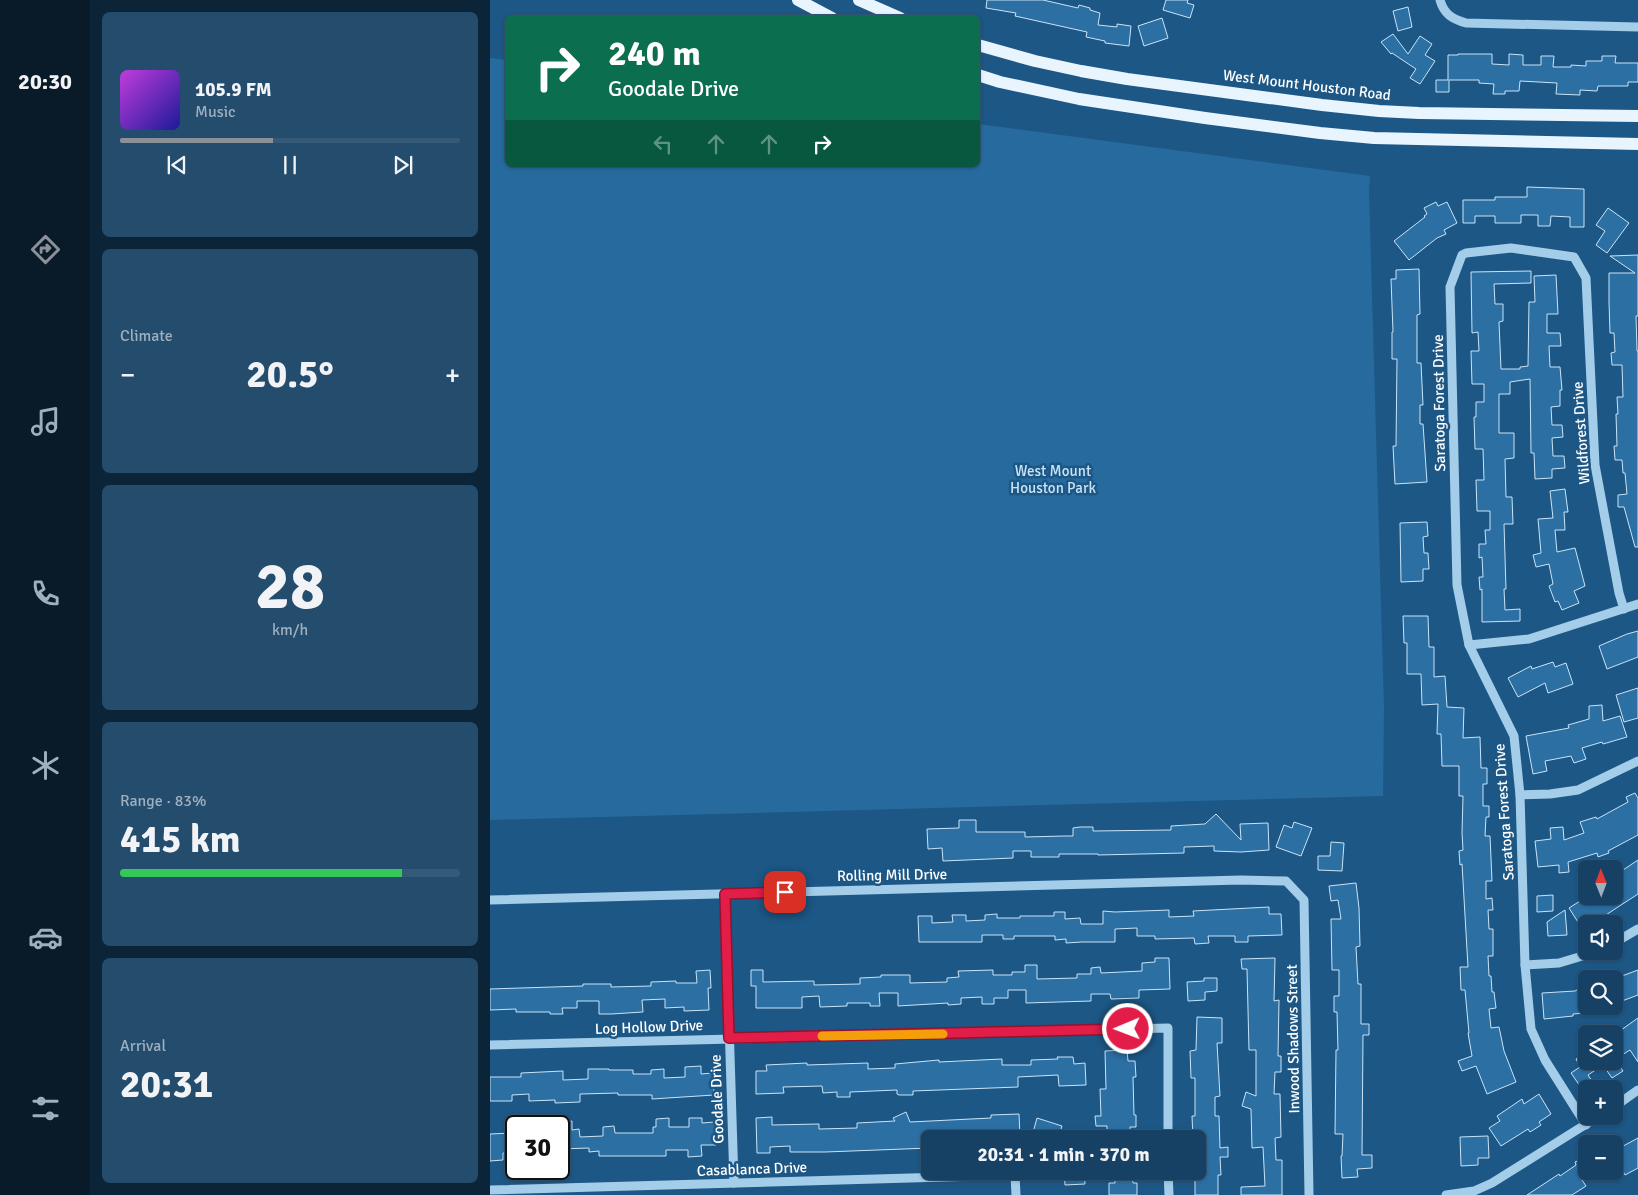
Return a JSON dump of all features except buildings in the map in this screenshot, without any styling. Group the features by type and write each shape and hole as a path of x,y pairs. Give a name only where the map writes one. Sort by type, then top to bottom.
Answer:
{"main road":[{"path":"798,0 824,15"},
{"path":"859,0 893,15"},
{"name":"West Mount Houston Road","path":"980,46 1035,61 1081,71 1322,105 1419,113 1638,116"},
{"path":"980,76 1000,82 1080,99 1329,134 1374,138 1638,144"}],"street":[{"path":"1440,0 1442,8 1448,16 1466,23 1638,27"},
{"name":"Saratoga Forest Drive","path":"1574,257 1511,248 1466,252 1462,255 1450,287 1457,585 1469,645 1514,736 1520,796 1525,965 1531,1029 1545,1060 1578,1112"},
{"name":"Wildforest Drive","path":"1574,257 1586,278 1594,465 1619,593 1624,609"},
{"path":"1469,645 1530,639 1638,604"},
{"path":"1520,796 1578,790 1638,761"},
{"name":"Rolling Mill Drive","path":"490,900 1241,880 1286,881 1292,887"},
{"name":"Inwood Shadows Street","path":"1292,887 1304,900 1309,1195"},
{"name":"Goodale Drive","path":"725,894 734,1183"},
{"path":"1623,937 1638,928"},
{"path":"1525,965 1559,963 1578,957"},
{"name":"Log Hollow Drive","path":"490,1045 1168,1028 1168,1130"},
{"path":"1623,1101 1638,1090"},
{"path":"1446,1195 1474,1191 1492,1183 1586,1125"},
{"name":"Casablanca Drive","path":"490,1190 1015,1176 1016,1195"},
{"path":"1168,1180 1168,1195"}],"green space":[{"name":"West Mount Houston Park","path":"490,58 505,60 505,167 980,167 980,124 1370,176 1384,708 1383,796 490,820"}],"slow traffic":[{"path":"822,1036 943,1034"}],"route":[{"path":"785,892 725,894 729,1038 1128,1029"}]}
